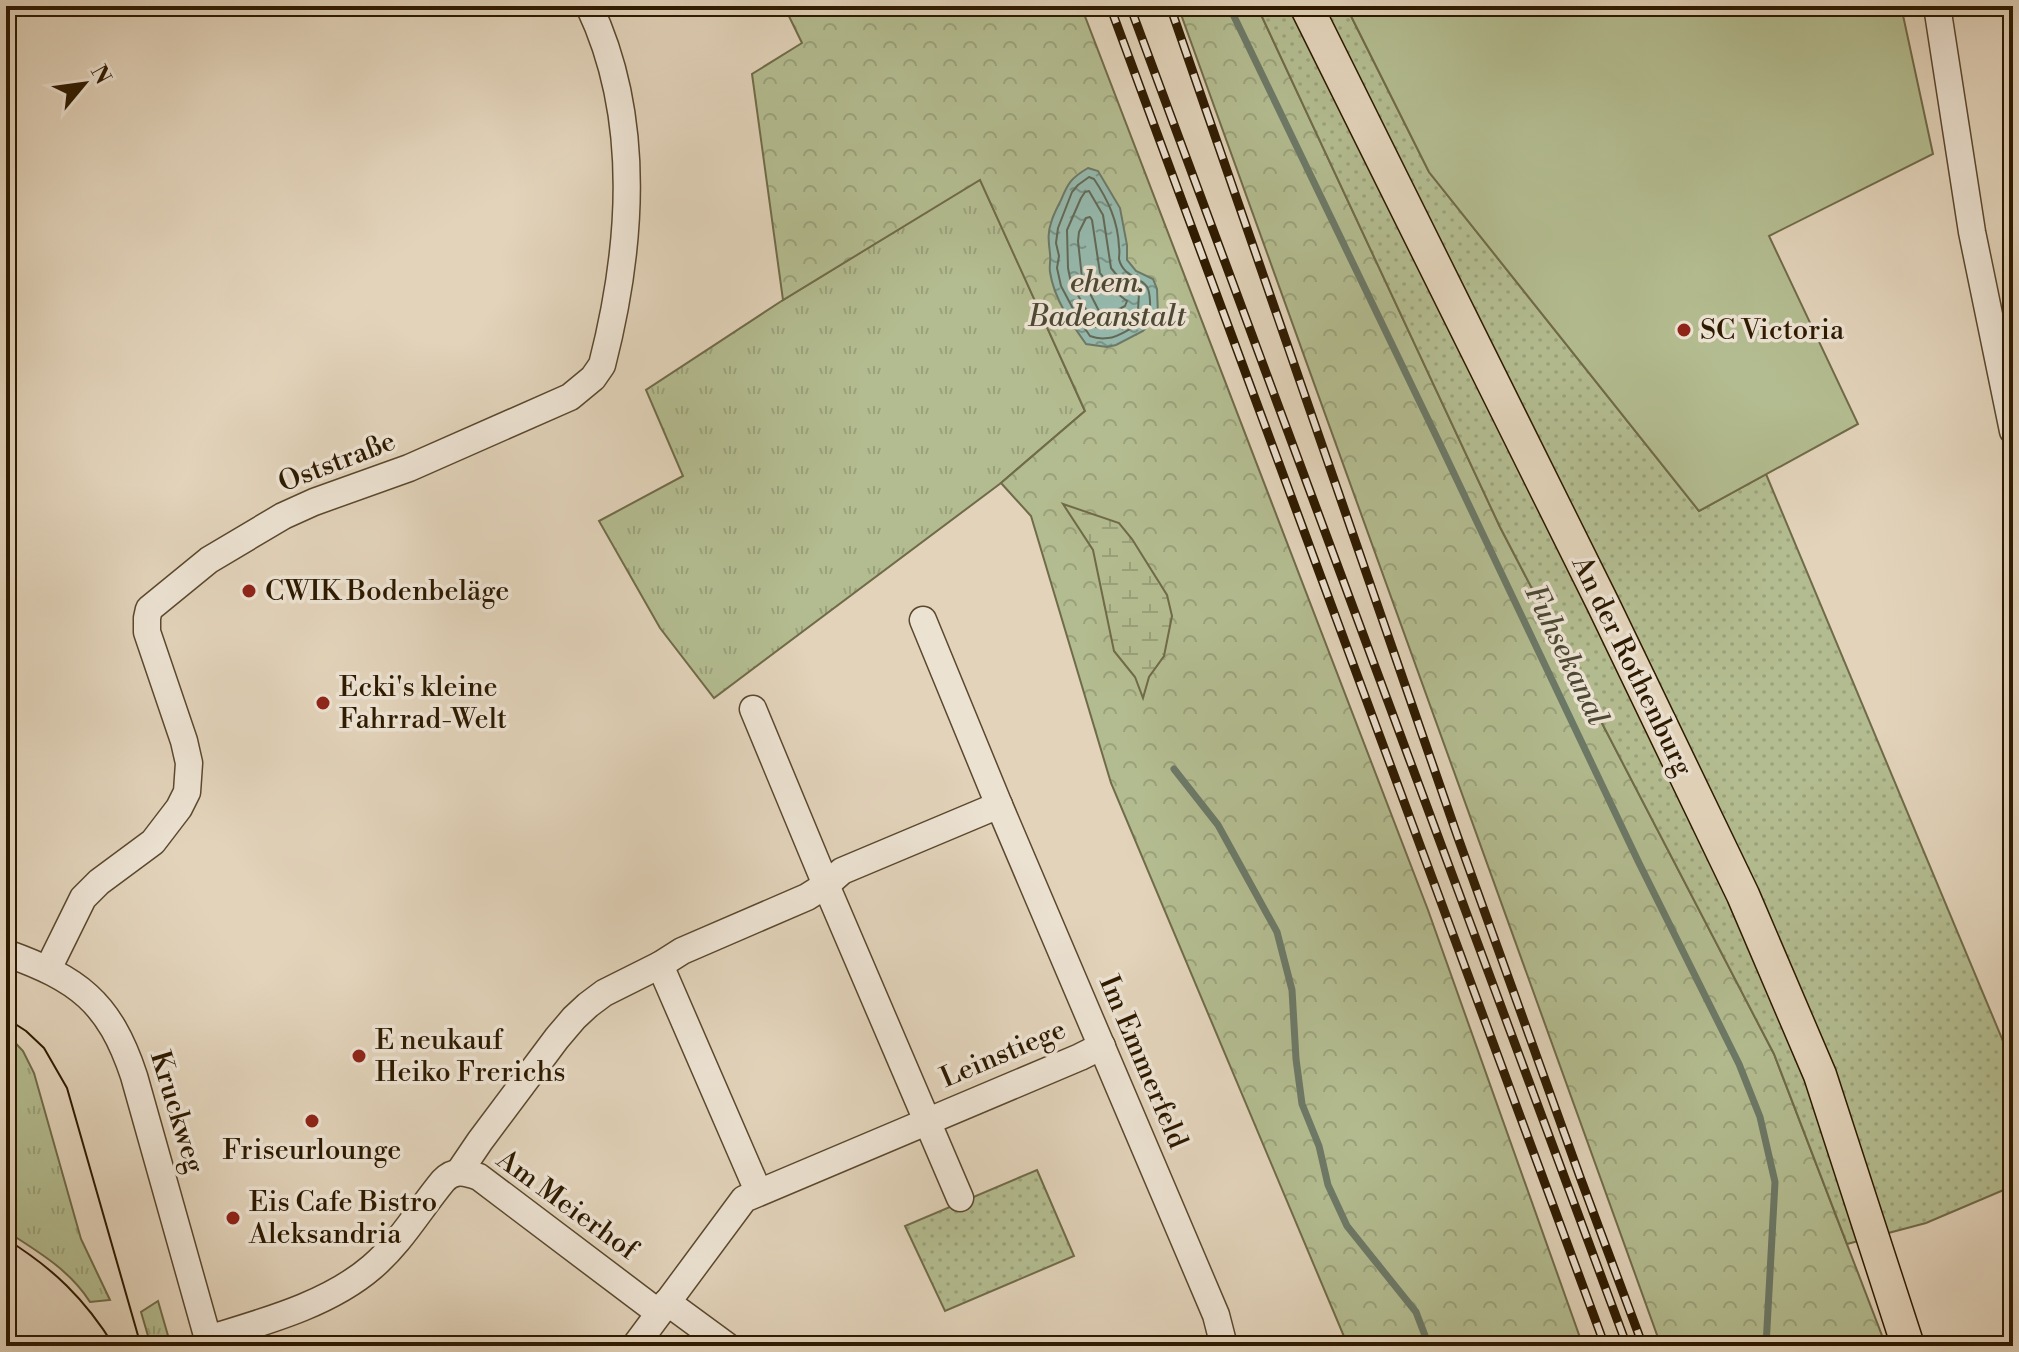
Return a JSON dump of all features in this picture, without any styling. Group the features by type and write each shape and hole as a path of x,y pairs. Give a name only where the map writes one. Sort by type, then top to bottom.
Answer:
{"main road":[{"name":"An der Rothenburg","path":"1306,6 1596,590 1743,895 1820,1075 1908,1346"}],"street":[{"name":"Oststraße","path":"48,969 83,898 99,882 153,842 187,792 189,763 147,632 149,609 209,560 283,516 422,462 570,397 593,378 602,365 622,262 627,186 620,104 601,30 589,6"},
{"path":"1937,6 1972,232 2013,431"},
{"name":"Im Emmerfeld","path":"923,620 1216,1315 1224,1346"},
{"path":"753,709 826,885"},
{"path":"459,1172 574,1018 604,993 682,951 807,897 842,871 999,805"},
{"name":"Leinstiege","path":"826,885 960,1198"},
{"name":"Kruckweg","path":"6,953 48,969 77,986 100,1008 118,1034 126,1052 209,1342"},
{"path":"660,965 758,1191"},
{"name":"Leinstiege","path":"635,1346 744,1199 1102,1046"},
{"name":"Am Meierhof","path":"209,1342 308,1304 358,1278 406,1231 449,1174 459,1172 479,1177 659,1313 667,1302 727,1346"}],"green space":[{"path":"784,6 1081,6 1428,910 1583,1346 1348,1346 1111,783 1031,516 1001,483 1085,411 980,180 783,300 752,74 802,43"},
{"path":"1178,6 1257,6 1500,527 1774,1054 1886,1346 1661,1346"},
{"path":"1257,6 1346,6 1429,172 1699,511 1766,474 2013,1065 2013,1186 1926,1223 1847,1244 1774,1054 1500,527"},
{"name":"SC Victoria","path":"1346,6 1901,6 1933,154 1769,236 1858,424 1699,511 1429,172"},
{"path":"980,179 1085,411 1001,483 714,698 660,628 599,521 683,476 646,390 783,300"},
{"path":"1063,504 1119,523 1167,595 1172,616 1164,656 1149,677 1143,698 1135,677 1114,651 1093,550"},
{"path":"6,1033 23,1051 34,1073 81,1239 110,1300 90,1302 63,1271 6,1231"},
{"path":"1037,1170 1074,1256 945,1311 905,1226"},
{"path":"158,1301 171,1346 151,1346 141,1312"}],"water":[{"name":"ehem. Badeanstalt","path":"1088,168 1098,171 1120,208 1127,260 1136,271 1153,279 1157,289 1158,315 1143,331 1107,347 1086,344 1059,301 1050,270 1049,235 1053,217 1071,181"}],"waterway":[{"name":"Fuhsekanal","path":"1229,6 1639,863 1739,1064 1760,1117 1775,1182 1766,1346"},
{"path":"1174,769 1218,825 1277,932 1292,990 1302,1104 1319,1146 1328,1185 1347,1226 1416,1312 1429,1346"}],"tram line":[{"path":"6,1018 44,1048 67,1088 141,1346"},
{"path":"6,1239 39,1261 67,1286 92,1314 114,1346"}],"railway":[{"path":"1110,6 1605,1346"},
{"path":"1130,6 1627,1346"},
{"path":"1170,6 1457,835 1643,1346"}],"place":[{"name":"SC Victoria","path":"1684,330"},
{"name":"CWIK Bodenbeläge","path":"249,591"},
{"name":"Ecki's kleine Fahrrad-Welt","path":"323,703"},
{"name":"E neukauf Heiko Frerichs","path":"359,1056"},
{"name":"Friseurlounge","path":"312,1121"},
{"name":"Eis Cafe Bistro Aleksandria","path":"233,1218"}]}
